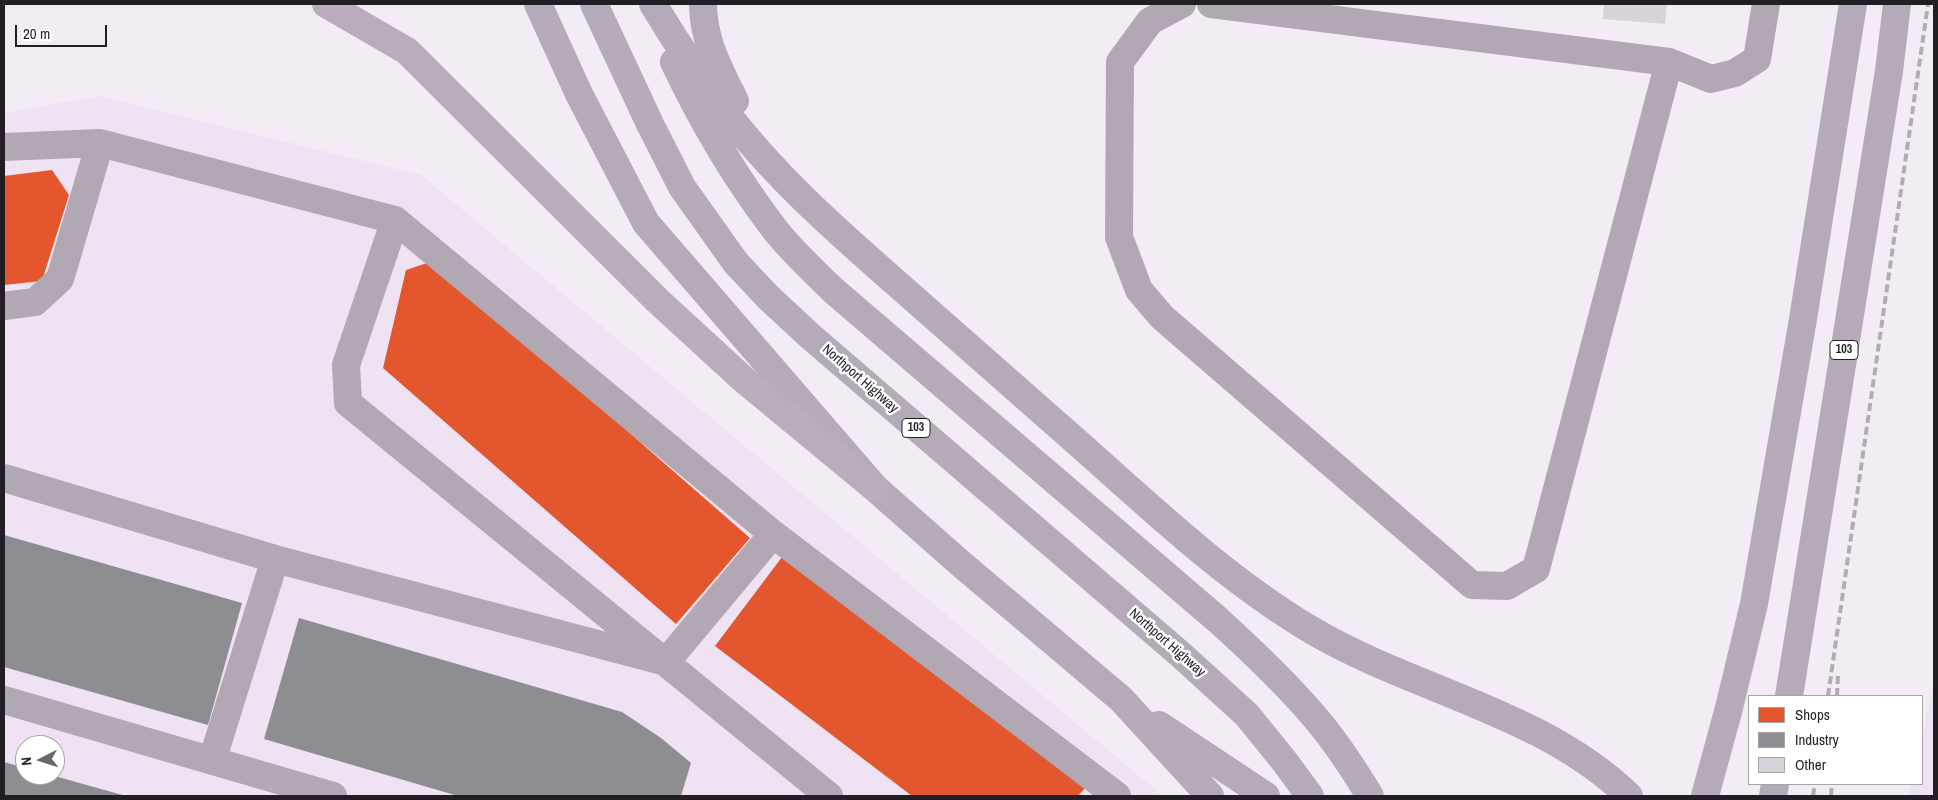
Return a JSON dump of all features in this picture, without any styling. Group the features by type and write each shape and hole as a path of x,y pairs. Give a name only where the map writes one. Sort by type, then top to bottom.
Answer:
{"highway":[{"path":"326,4 408,51 658,301 743,379 875,488"}],"main road":[{"path":"538,4 579,94 646,223 875,488 960,563 1121,699 1266,796"},
{"name":"Northport Highway","path":"594,4 650,124 682,187 736,263 768,297 810,336 1180,654 1247,715 1310,796"},
{"path":"648,4 688,92 719,148 776,231 805,264 834,292 1218,620 1273,672 1313,714 1343,753 1370,796"},
{"path":"653,4 682,50 732,120 795,191 864,255 1188,539 1275,606 1330,641 1359,656 1525,726 1560,745 1595,768 1629,796"},
{"path":"703,4 707,38 715,62 735,101 762,145 795,191"},
{"path":"1705,796 1754,604 1801,329 1853,4"},
{"name":"103","path":"1789,695 1886,91 1897,4"},
{"path":"1121,699 1210,796"}],"street":[{"path":"1182,4 1150,21 1120,62 1119,237 1139,290 1162,317 1472,585 1507,586 1536,569 1669,62"},
{"path":"1211,4 1669,62 1711,79 1735,73 1757,59 1766,4"},
{"path":"4,306 34,302 60,279 100,143"},
{"path":"4,147 100,143 394,220 773,534 1111,794"},
{"path":"394,220 346,365 348,403 829,796"},
{"path":"4,478 275,559 666,662"},
{"path":"666,662 773,534"},
{"path":"212,761 275,559"},
{"path":"4,700 332,796"}],"shaded area":[{"path":"100,96 421,175 1163,796 4,796 4,113"},
{"path":"1934,684 1934,796 1909,796 1911,785 1923,785 1923,734"}],"building: Shops":[{"path":"52,170 69,195 42,281 4,285 4,176"},
{"path":"430,262 491,312 750,538 676,624 383,368 406,270"},
{"path":"782,557 1085,788 1078,796 912,796 715,646"}],"building: Industry":[{"path":"4,535 242,603 208,725 4,667"},
{"path":"299,618 622,712 661,738 691,763 681,796 458,796 264,739"},
{"path":"4,762 15,765 15,785 65,785 65,779 126,796 4,796"}],"building: Other":[{"path":"1604,4 1667,4 1665,24 1603,19"}],"railway":[{"path":"1828,695 1928,4"},
{"path":"1837,695 1838,674"},
{"path":"1813,796 1815,785"},
{"path":"1831,796 1832,785"}]}
